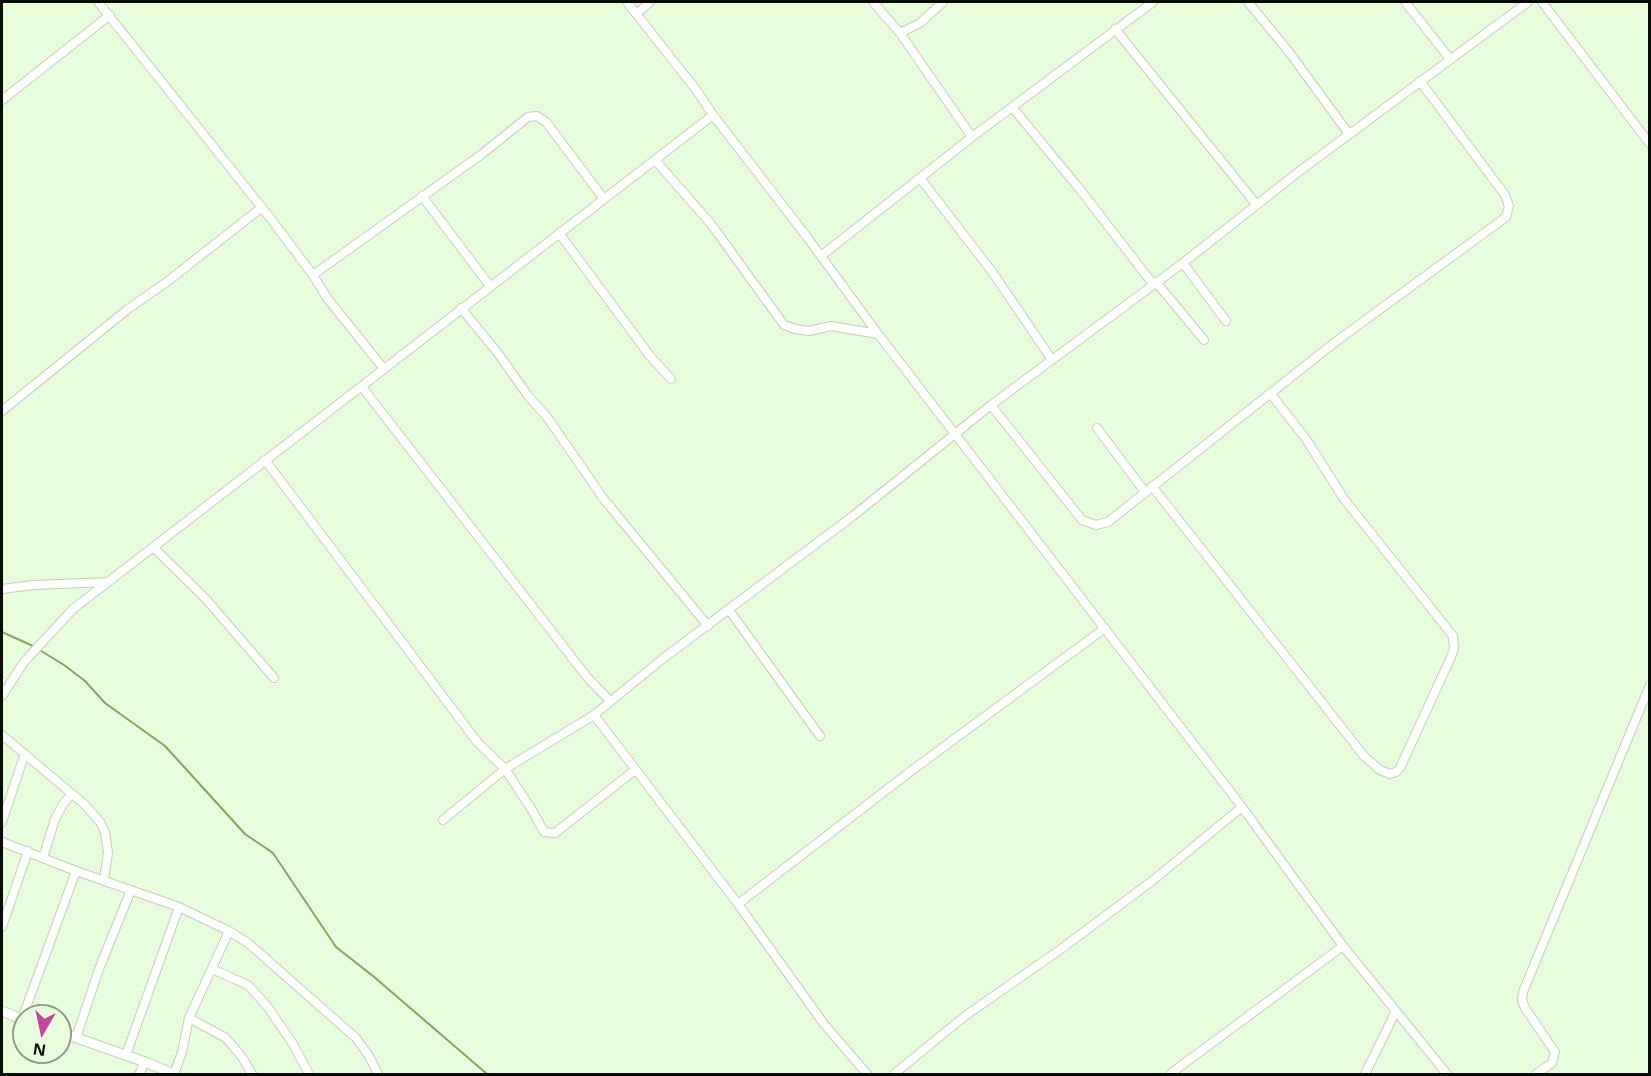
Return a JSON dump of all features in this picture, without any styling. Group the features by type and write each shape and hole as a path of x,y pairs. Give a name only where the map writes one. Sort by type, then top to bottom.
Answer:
{"main road":[{"path":"72,1036 174,1074"}],"street":[{"path":"98,2 261,208 313,275 334,307 384,369"},
{"path":"627,2 691,82 713,115 878,334 1242,807 1343,946 1447,1074"},
{"path":"636,14 650,2"},
{"path":"873,2 900,33 972,137"},
{"path":"900,33 920,23 943,2"},
{"path":"820,256 1115,28 1154,2"},
{"path":"1248,2 1289,52 1349,134"},
{"path":"1405,2 1450,59"},
{"path":"443,820 505,769 594,715 957,434 991,405 1183,262 1349,134 1528,2"},
{"path":"1542,2 1650,144"},
{"path":"2,100 110,15"},
{"path":"1115,28 1256,204"},
{"path":"991,405 1082,520 1091,525 1108,522 1364,320 1506,218 1509,206 1505,195 1420,81"},
{"path":"1012,107 1204,340"},
{"path":"2,696 24,662 73,609 713,115"},
{"path":"313,275 482,154 528,117 537,116 546,122 604,199"},
{"path":"656,160 711,224 784,325 809,331 831,326 878,334"},
{"path":"920,178 993,273 1052,360"},
{"path":"422,196 490,286"},
{"path":"2,411 261,208"},
{"path":"560,233 650,356 671,380"},
{"path":"1183,262 1226,321"},
{"path":"461,308 547,417 603,498 708,626"},
{"path":"362,387 587,677 610,701"},
{"path":"1152,486 1364,756 1380,770 1390,774 1396,772 1400,768 1451,657 1454,649 1453,636 1344,499 1306,439 1270,393"},
{"path":"1097,428 1145,492"},
{"path":"265,459 460,721 478,743 505,769 544,832 555,833 635,770"},
{"path":"153,547 205,598 274,678"},
{"path":"2,589 34,585 109,582"},
{"path":"729,610 820,736"},
{"path":"738,904 871,801 1105,628"},
{"path":"1536,1074 1552,1063 1555,1052 1525,1008 1522,1000 1523,992 1650,685"},
{"path":"594,715 738,904 824,1024 867,1074"},
{"path":"2,735 94,813 105,832 108,853 104,880"},
{"path":"2,822 24,756"},
{"path":"43,858 55,819 71,795"},
{"path":"896,1074 965,1016 1061,949 1152,881 1242,807"},
{"path":"2,842 76,872 179,907 229,931 248,943 356,1038 378,1074"},
{"path":"2,927 28,851"},
{"path":"28,1004 76,872"},
{"path":"76,1038 99,969 130,890"},
{"path":"126,1055 179,907"},
{"path":"174,1074 182,1052 189,1018 229,931"},
{"path":"1170,1074 1343,946"},
{"path":"212,969 248,985 267,1006 293,1044 309,1074"},
{"path":"1365,1074 1396,1011"},
{"path":"189,1018 226,1038 242,1057 252,1074"},
{"path":"139,1074 145,1062"}],"waterway":[{"path":"2,632 33,646 64,665 85,681 105,703 165,746 245,834 273,853 336,947 487,1074"}]}
